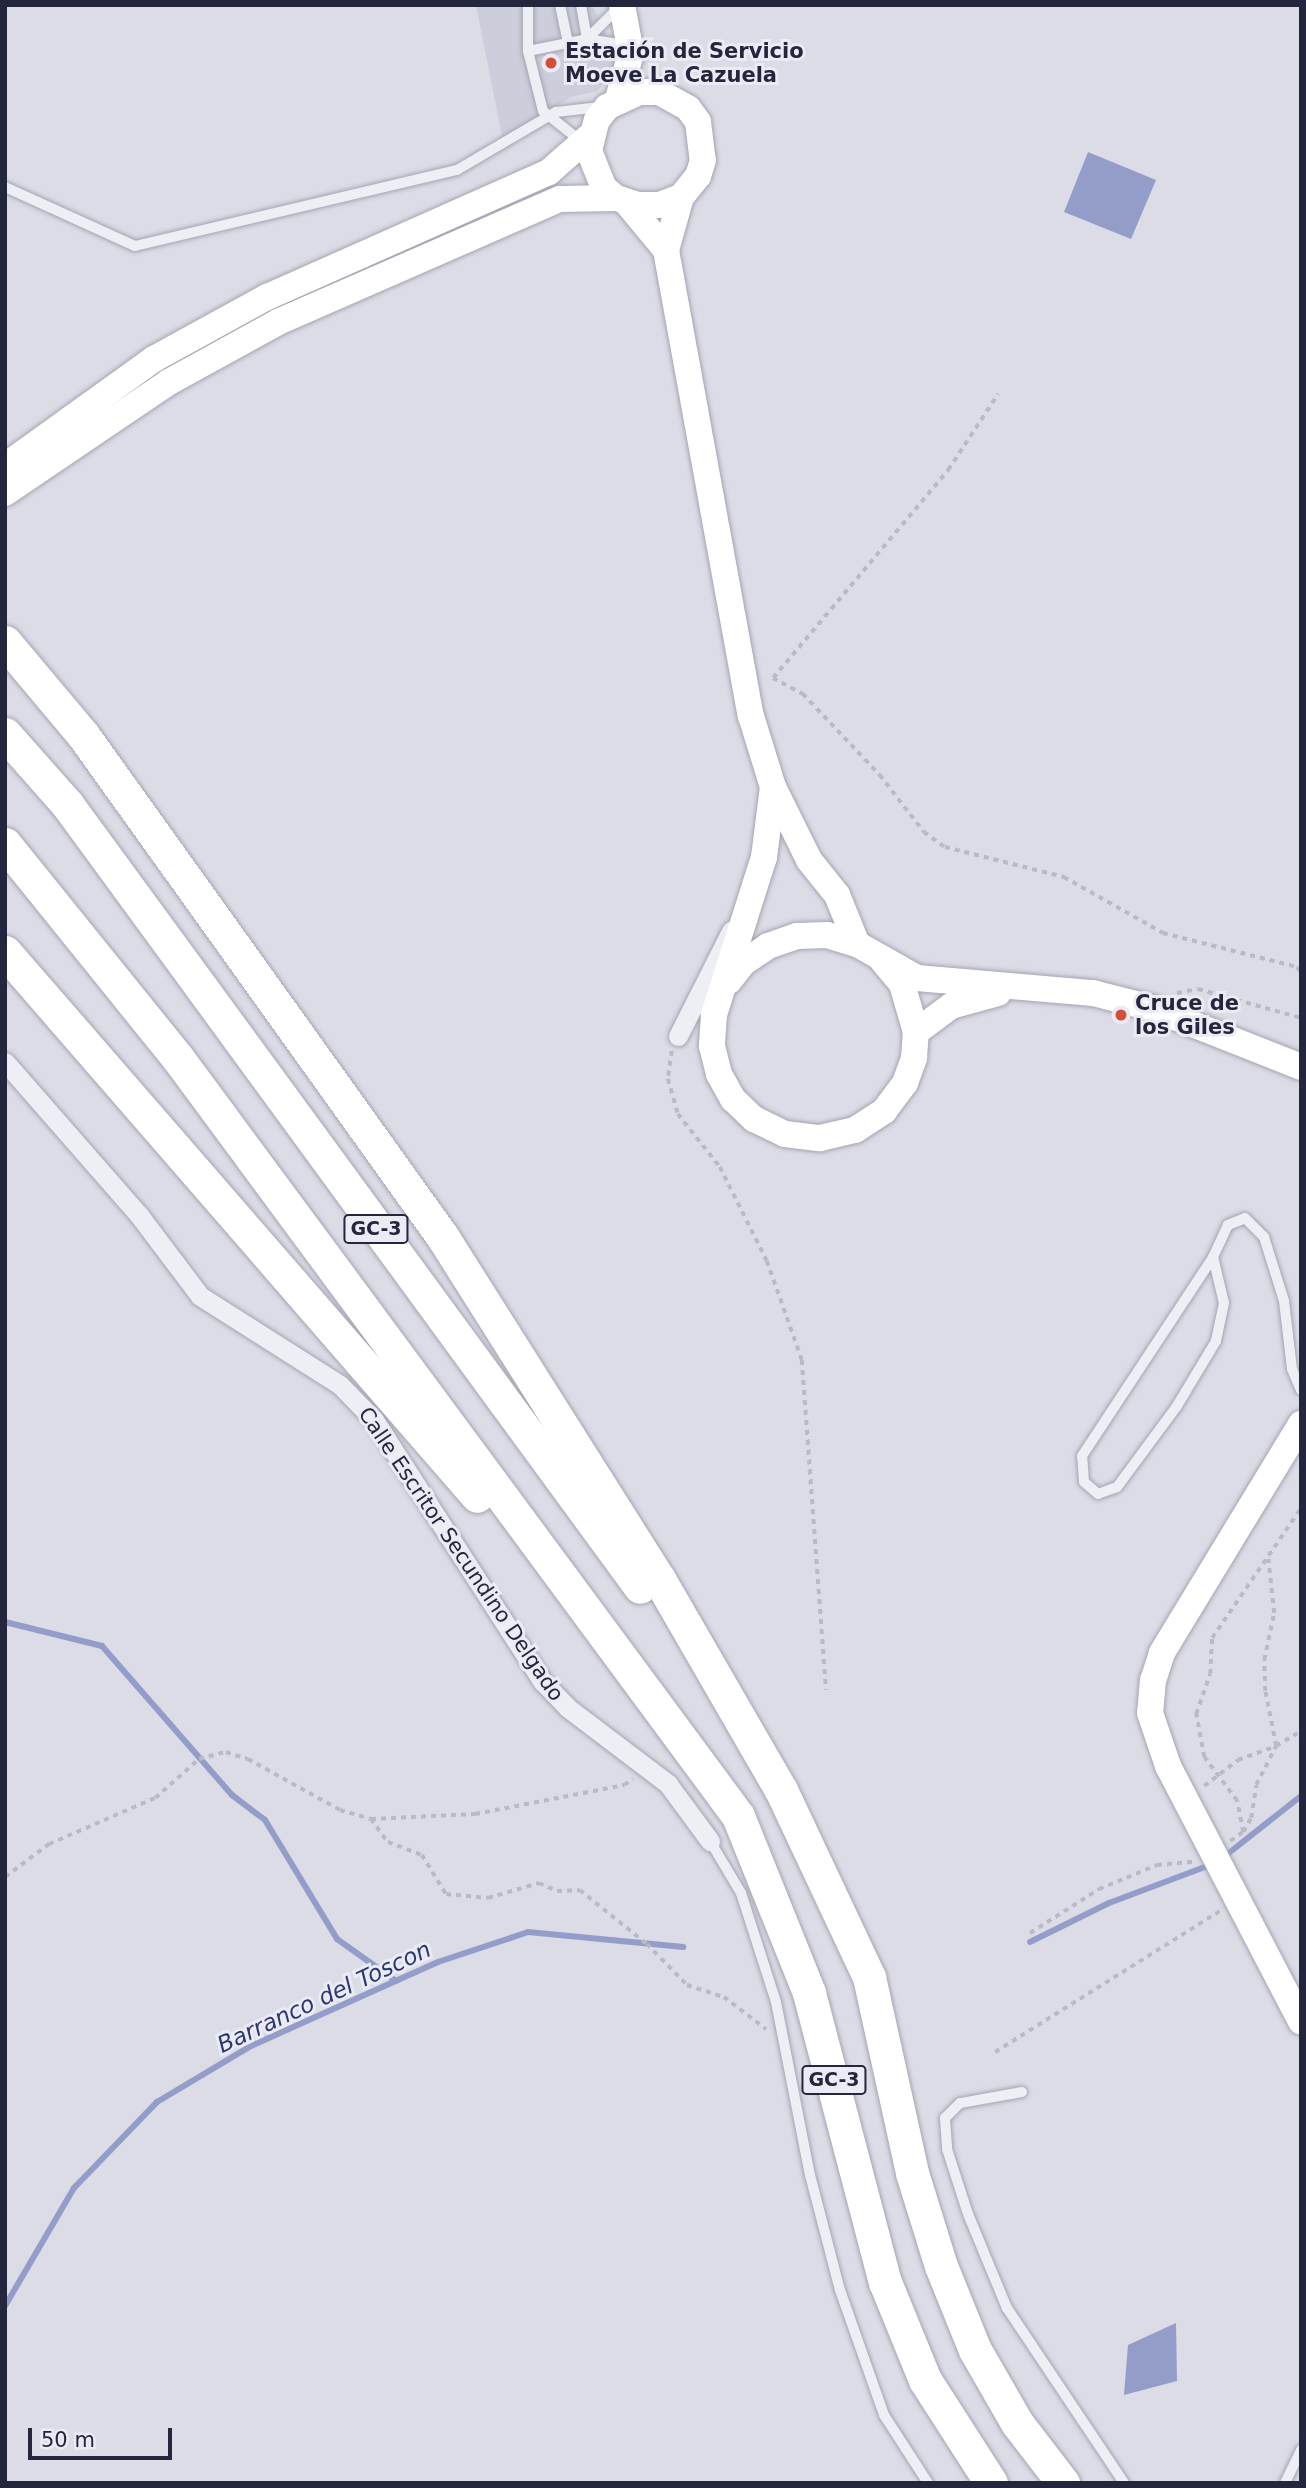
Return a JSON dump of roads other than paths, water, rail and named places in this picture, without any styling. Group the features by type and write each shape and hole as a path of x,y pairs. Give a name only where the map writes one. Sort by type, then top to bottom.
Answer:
{"highway":[{"path":"5,642 83,735 442,1236 659,1579 743,1727"},
{"name":"GC-3","path":"5,734 67,804 743,1727 781,1790 869,1977 912,2173 941,2266 975,2350 1017,2423 1063,2483"},
{"name":"GC-3","path":"5,845 177,1057 738,1816 809,1993 885,2282 925,2380 991,2483"},
{"path":"5,952 646,1691"}],"main road":[{"path":"621,5 631,53 659,92 688,108 704,143 698,176 681,197 666,250 743,676 773,788 809,860 837,895 857,944"},
{"path":"5,466 154,359 267,297 549,172 588,143 612,103 631,53"},
{"path":"612,103 639,92 659,92"},
{"path":"588,143 596,175 666,250"},
{"path":"5,494 169,382 278,322 560,200 622,200 659,205 681,197"},
{"path":"773,788 757,880 714,1015 712,1046 719,1074 733,1099 754,1119 785,1134 820,1139 855,1130 884,1111 905,1083 914,1058 916,1032 902,984 883,961"},
{"path":"724,988 743,963 768,946 797,936 827,935 857,944 917,978 1093,993 1152,1008 1300,1064"},
{"path":"916,1032 951,1006 982,994 1039,990"},
{"path":"1301,1424 1162,1653 1153,1680 1150,1713 1184,1799 1301,2021"}],"street":[{"path":"714,1015 678,1036 757,880"},
{"name":"Calle Escritor Secundino Delgado","path":"5,1062 139,1215 200,1296 340,1385 374,1420 543,1682 568,1708 646,1770 668,1784 710,1842"}],"lane":[{"path":"528,5 528,51 548,119 588,143"},
{"path":"560,5 568,43"},
{"path":"581,5 587,39"},
{"path":"587,39 621,5"},
{"path":"528,51 587,39 617,44 631,53"},
{"path":"5,187 135,246 457,170 548,119 575,108 612,103"},
{"path":"1213,1257 1224,1303 1216,1341 1177,1406 1117,1487 1098,1494 1084,1482 1082,1456 1213,1257 1228,1225 1245,1218 1264,1237 1284,1301 1292,1369 1301,1390"},
{"path":"710,1842 741,1893 776,2002 786,2066 839,2290 884,2415 929,2483"},
{"path":"1022,2092 960,2103 945,2118 947,2149 968,2214 1007,2308 1125,2483"},
{"path":"1284,2483 1301,2450"}],"water":[{"path":"1088,152 1156,180 1131,239 1064,212"},
{"path":"1176,2323 1177,2381 1124,2395 1128,2345"}],"waterway":[{"path":"5,1622 102,1646 232,1795 265,1820 337,1939 396,1981"},
{"name":"Barranco del Toscon","path":"1225,1856 1301,1796"},
{"name":"Barranco del Toscon","path":"1030,1942 1109,1903 1205,1867"},
{"name":"Barranco del Toscon","path":"5,2306 74,2188 157,2102 251,2046 438,1962 528,1932 683,1947"}],"place":[{"name":"Estación de Servicio Moeve La Cazuela","path":"551,63"},
{"name":"Cruce de los Giles","path":"1121,1015"}]}
